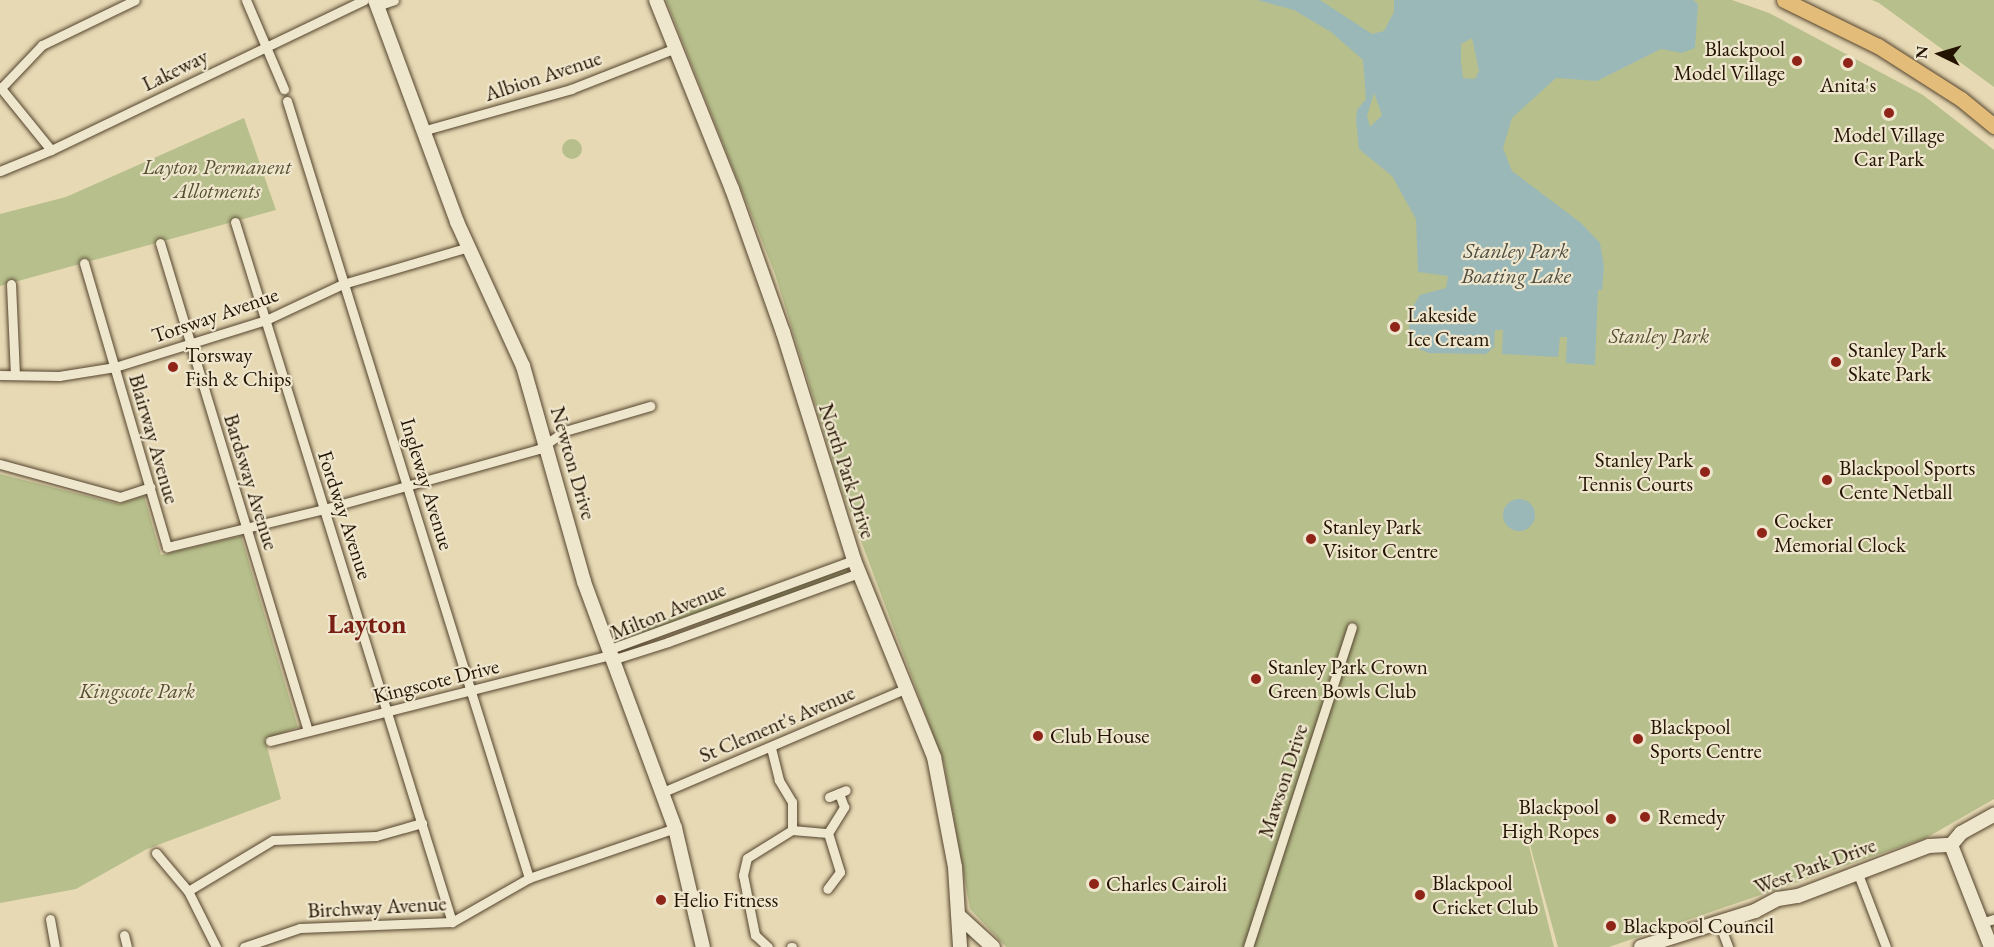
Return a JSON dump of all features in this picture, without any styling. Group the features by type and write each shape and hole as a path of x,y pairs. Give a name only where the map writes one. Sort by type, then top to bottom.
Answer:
{"main road":[{"path":"1784,0 1918,70 1994,126"}],"street":[{"path":"51,150 1,87 42,45 135,0"},
{"path":"246,0 284,89"},
{"name":"Lakeway","path":"0,171 51,150 267,45 372,2 394,0"},
{"name":"North Park Drive","path":"656,0 673,49 732,189 783,332 856,567 942,783 959,916 960,947"},
{"name":"Newton Drive","path":"372,2 469,247 523,366 609,655 675,828 703,947"},
{"name":"Albion Avenue","path":"422,131 571,89 673,49"},
{"name":"Ingleway Avenue","path":"287,101 343,284 409,485 529,878"},
{"name":"Fordway Avenue","path":"235,222 389,712 452,922"},
{"name":"Bardsway Avenue","path":"160,243 308,731"},
{"name":"Torsway Avenue","path":"0,375 59,376 115,367 266,320 343,284 469,247"},
{"name":"Blairway Avenue","path":"84,263 167,547 246,527"},
{"path":"11,284 15,375"},
{"path":"246,527 324,509 546,445 565,431 650,406"},
{"path":"0,464 120,497 150,487"},
{"name":"Milton Avenue","path":"856,567 668,642 618,658 609,655 613,648 856,567"},
{"name":"Mawson Drive","path":"1248,947 1352,627"},
{"name":"Kingscote Drive","path":"270,741 472,692 609,655"},
{"name":"St Clement's Avenue","path":"663,792 905,689"},
{"path":"771,747 779,780 792,802 792,830"},
{"path":"828,833 844,807 838,794"},
{"path":"1991,947 1988,921 1951,845 1960,833 1994,815"},
{"path":"188,891 273,840 376,836 422,823"},
{"name":"Birchway Avenue","path":"244,947 300,928 452,922 529,878 675,828"},
{"path":"768,947 754,930 743,866 753,853 792,830 828,833"},
{"path":"827,889 844,871 828,833"},
{"name":"West Park Drive","path":"1641,947 1719,923 1858,874 1929,846 1951,845"},
{"path":"156,853 188,891 216,947"},
{"path":"1858,874 1886,947"},
{"path":"959,916 993,947"},
{"path":"50,918 55,947"},
{"path":"1719,923 1728,947"},
{"path":"124,936 127,947"}],"green space":[{"name":"Stanley Park","path":"666,0 1732,0 1769,13 1923,95 1994,150 1994,799 1926,838 1609,947 1558,947 1516,794 1554,947 1006,947 970,909 944,763 842,490 775,274"},
{"path":"1872,0 1994,0 1994,87 1879,3"},
{"name":"Layton Permanent Allotments","path":"244,118 276,210 0,286 0,214 66,197"},
{"path":"568,139 576,139 582,145 582,153 576,159 568,159 562,153 562,145"},
{"name":"Kingscote Park","path":"0,474 119,504 144,496 161,555 241,536 298,727 265,739 281,799 147,849 76,889 0,903"},
{"path":"846,563 850,576 619,647 615,634"}],"water":[{"name":"Stanley Park Boating Lake","path":"1257,0 1320,0 1372,34 1384,31 1394,12 1394,0 1693,0 1698,4 1695,48 1682,53 1661,49 1597,81 1556,78 1512,118 1503,148 1512,171 1581,223 1600,243 1604,266 1602,290 1598,290 1595,365 1566,363 1567,337 1560,337 1558,357 1502,354 1503,330 1495,330 1494,347 1486,354 1429,353 1419,349 1409,333 1409,313 1420,295 1446,288 1448,276 1418,272 1416,219 1392,176 1359,149 1357,110 1366,99 1363,60 1331,32 1294,10","holes":["1472,38 1479,71 1475,79 1463,78 1461,62 1461,44","1374,93 1382,115 1370,127 1367,116"]},
{"path":"1519,499 1530,504 1535,515 1530,526 1519,531 1508,526 1503,515 1508,504"}],"place":[{"name":"Blackpool Model Village","path":"1797,61"},
{"name":"Anita's","path":"1848,63"},
{"name":"Model Village Car Park","path":"1889,113"},
{"name":"Lakeside Ice Cream","path":"1395,327"},
{"name":"Stanley Park Skate Park","path":"1836,362"},
{"name":"Torsway Fish & Chips","path":"173,367"},
{"name":"Stanley Park Tennis Courts","path":"1705,472"},
{"name":"Blackpool Sports Cente Netball","path":"1827,480"},
{"name":"Cocker Memorial Clock","path":"1762,533"},
{"name":"Stanley Park Visitor Centre","path":"1311,539"},
{"name":"Stanley Park Crown Green Bowls Club","path":"1256,679"},
{"name":"Club House","path":"1038,736"},
{"name":"Blackpool Sports Centre","path":"1638,739"},
{"name":"Remedy","path":"1645,817"},
{"name":"Blackpool High Ropes","path":"1611,819"},
{"name":"Charles Cairoli","path":"1094,884"},
{"name":"Blackpool Cricket Club","path":"1420,895"},
{"name":"Helio Fitness","path":"661,900"},
{"name":"Blackpool Council","path":"1611,926"}],"district":[{"name":"Layton","path":"367,624"}]}
